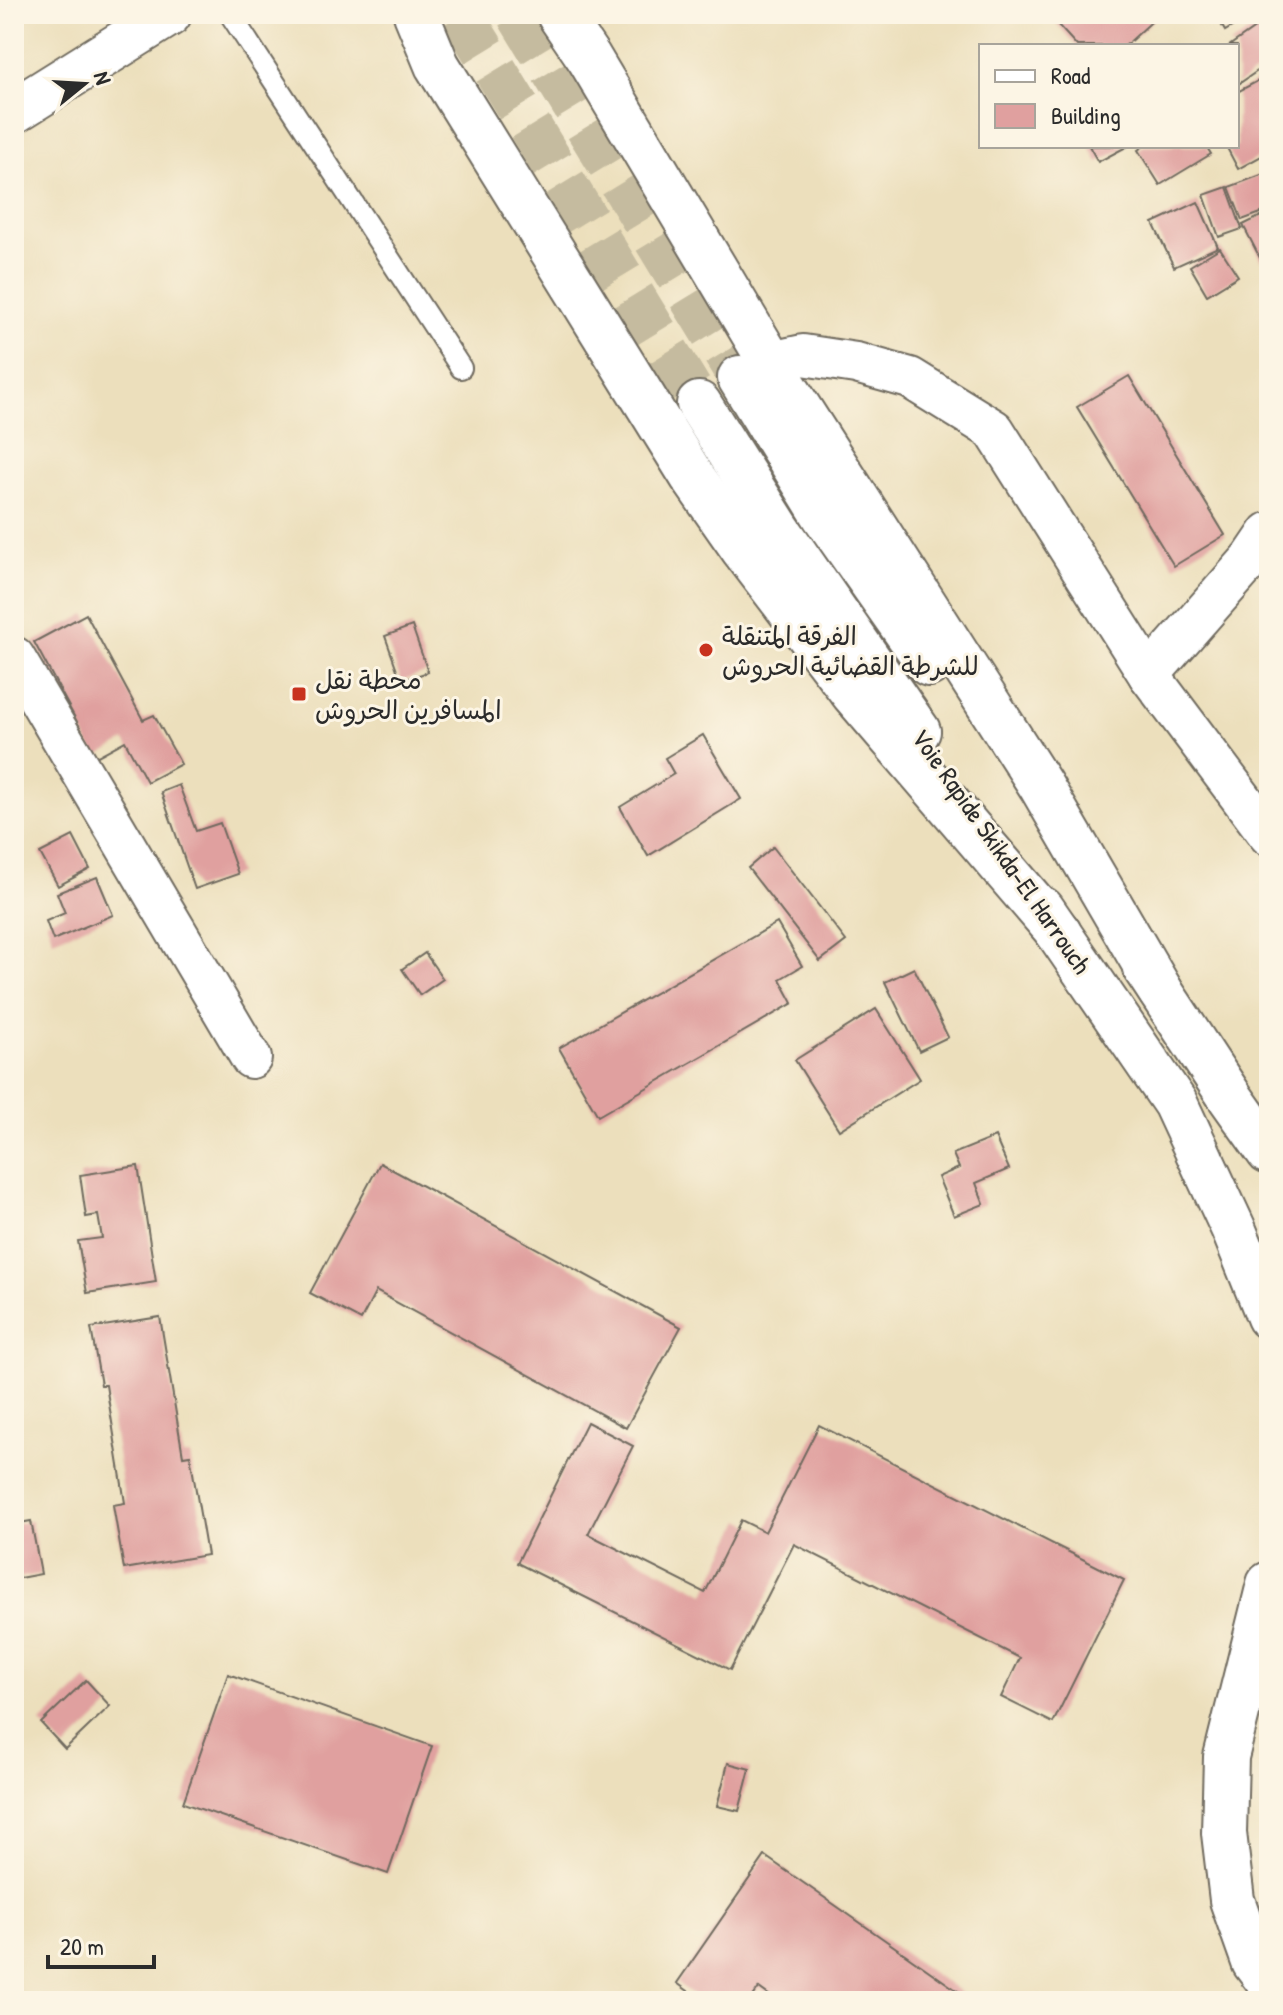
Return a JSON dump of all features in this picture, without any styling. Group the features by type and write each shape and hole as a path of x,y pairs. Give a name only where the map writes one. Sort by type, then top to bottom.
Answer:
{"main road":[{"path":"14,111 169,14"},
{"path":"384,14 444,76"},
{"path":"416,14 444,76 685,464 743,549 853,693 1059,933"},
{"path":"562,17 589,58 755,370 1041,786 1161,992 1269,1152"},
{"name":"Voie Rapide Skikda-El Harrouch","path":"699,404 803,566 1175,1103 1214,1185 1269,1317"},
{"path":"1230,1097 1269,1162"},
{"path":"1175,1103 1269,1259"},
{"path":"1269,1584 1226,1757 1224,1833 1232,1900 1254,1962 1269,1982"}],"street":[{"path":"755,370 803,355 856,363 910,378 994,430 1149,675 1269,835"},
{"path":"1149,675 1252,558 1269,533"},
{"path":"14,657 251,1058"}],"lane":[{"path":"230,14 461,368"}],"building":[{"path":"1048,14 1160,14 1127,44 1075,44"},
{"path":"1215,14 1253,14 1225,31"},
{"path":"1269,18 1269,63 1239,84 1239,44 1232,44"},
{"path":"1269,75 1269,152 1238,169 1227,148 1239,148 1239,91"},
{"path":"1090,148 1124,148 1098,162"},
{"path":"1207,148 1211,154 1160,185 1138,150"},
{"path":"1269,172 1269,210 1242,220 1229,187"},
{"path":"1227,187 1242,229 1219,237 1204,195"},
{"path":"1198,202 1218,247 1174,267 1153,223"},
{"path":"1269,212 1269,256 1261,260 1243,225"},
{"path":"1220,248 1238,276 1207,295 1190,266"},
{"path":"1129,376 1225,535 1174,566 1077,407"},
{"path":"86,614 143,720 154,715 181,764 147,782 125,741 96,757 34,642"},
{"path":"412,626 428,672 401,681 385,636"},
{"path":"703,735 741,799 648,856 620,807 674,774 665,758"},
{"path":"179,785 196,831 220,823 238,874 195,889 161,792"},
{"path":"73,836 90,869 58,886 40,853"},
{"path":"773,847 846,941 820,961 748,868"},
{"path":"97,877 113,915 53,940 46,921 65,913 57,893"},
{"path":"777,923 802,966 780,979 793,1003 598,1116 559,1048"},
{"path":"425,953 443,979 420,995 402,969"},
{"path":"914,968 948,1037 919,1051 885,982"},
{"path":"876,1009 920,1079 839,1130 795,1060"},
{"path":"995,1137 1009,1169 976,1183 984,1204 954,1216 938,1177 959,1168 953,1154"},
{"path":"380,1163 681,1327 626,1428 376,1291 361,1320 310,1293"},
{"path":"138,1166 156,1282 87,1293 78,1241 102,1238 98,1215 86,1217 80,1175"},
{"path":"160,1317 183,1456 190,1455 207,1555 124,1569 113,1505 125,1503 106,1385 101,1385 91,1328"},
{"path":"587,1422 633,1446 588,1534 705,1593 741,1520 765,1532 819,1425 1124,1580 1053,1723 1001,1697 1020,1658 794,1544 730,1670 517,1563"},
{"path":"31,1521 41,1574 14,1579 14,1524"},
{"path":"228,1674 432,1746 388,1874 183,1803"},
{"path":"86,1680 110,1706 65,1749 41,1723"},
{"path":"728,1763 750,1769 739,1811 717,1806"},
{"path":"765,1856 972,2001 777,2001 759,1988 750,2001 702,2001 677,1983"}],"tunnel":[{"path":"461,14 699,404"},
{"path":"518,14 740,378"}],"place":[{"name":"الفرقة المتنقلة للشرطة القضائية الحروش","path":"706,650"},
{"name":"محطة نقل المسافرين الحروش","path":"299,694"}]}
